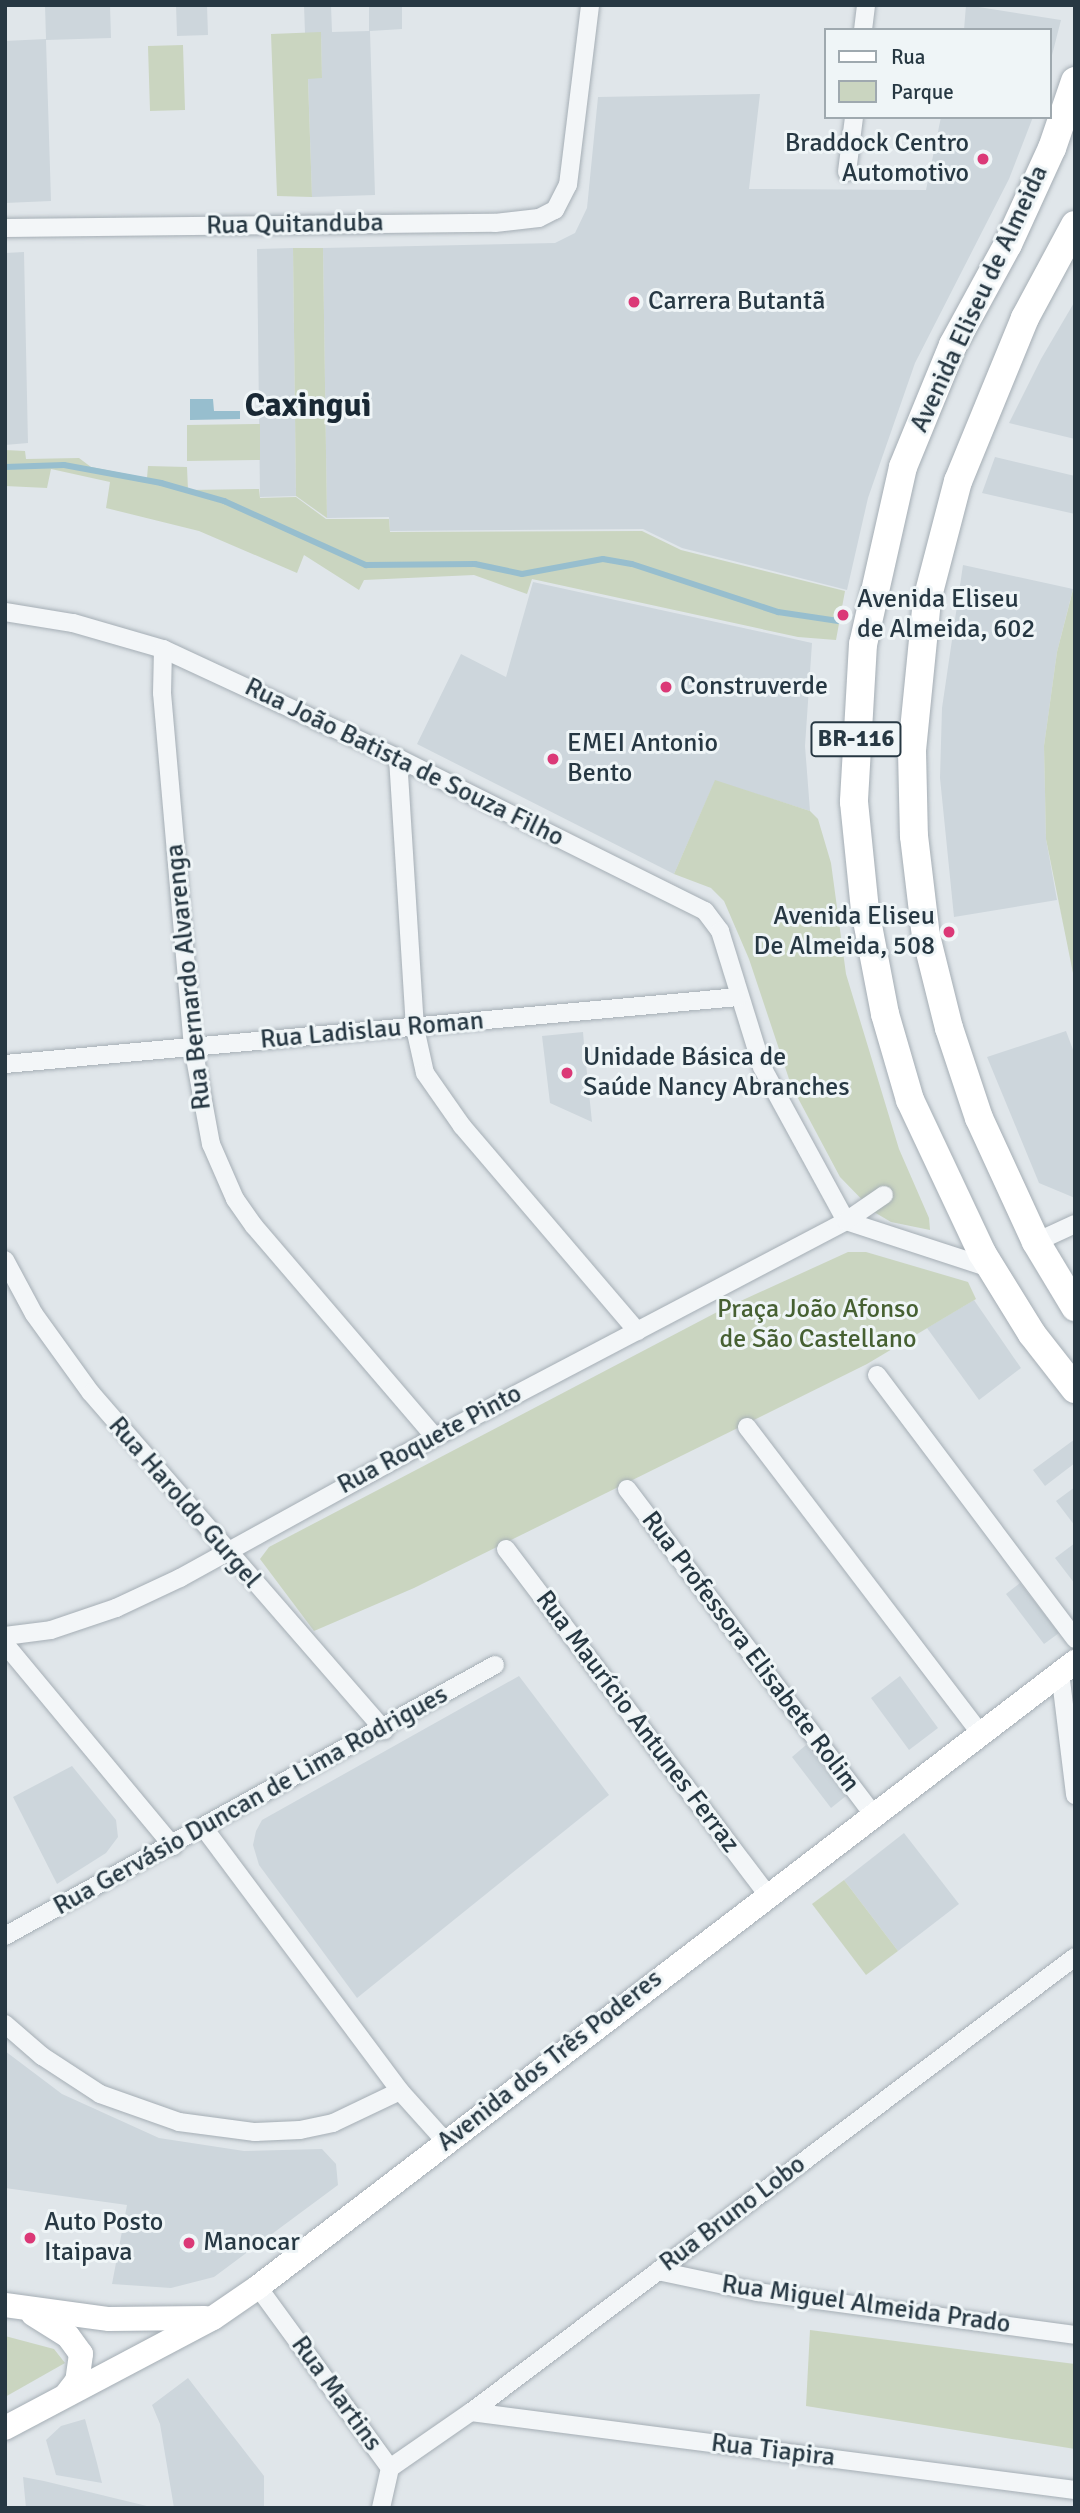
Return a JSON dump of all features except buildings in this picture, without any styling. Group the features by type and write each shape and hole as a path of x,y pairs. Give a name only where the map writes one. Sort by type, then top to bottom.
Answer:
{"main road":[{"name":"Avenida Eliseu de Almeida","path":"1075,80 1052,148 1008,244 953,345 903,467 873,585 856,712 854,802 865,909 886,1014 910,1100 990,1268 1032,1334 1075,1389"},
{"name":"Avenida Eliseu de Almeida","path":"1075,225 1020,330 958,481 927,600 912,751 914,836 926,936 949,1028 979,1118 1036,1242 1075,1307"},
{"name":"Avenida dos Três Poderes","path":"5,2428 213,2318 258,2287 366,2208 446,2142 982,1735 1067,1667"},
{"path":"10,2306 119,2320 213,2318"},
{"path":"10,2306 53,2324 81,2354 77,2381 67,2394"}],"street":[{"name":"Rua Quitanduba","path":"5,228 495,223 539,218 555,210 568,185 590,5"},
{"path":"863,28 866,5"},
{"path":"847,172 853,119"},
{"name":"Rua João Batista de Souza Filho","path":"5,612 73,623 163,649 398,758 705,911 720,931 738,997 762,1067 846,1221"},
{"name":"Rua Bernardo Alvarenga","path":"163,649 162,693 193,1047 211,1144 235,1199 435,1437"},
{"path":"398,758 415,1028 425,1073 436,1093 637,1331"},
{"name":"Rua Ladislau Roman","path":"5,1064 738,997"},
{"name":"Rua Roquete Pinto","path":"5,1636 51,1630 116,1608 846,1221 884,1195"},
{"path":"846,1221 990,1268"},
{"path":"1036,1242 1075,1224"},
{"name":"Rua Haroldo Gurgel","path":"5,1259 61,1354 223,1551 384,1730"},
{"path":"877,1375 1075,1639"},
{"path":"747,1427 982,1735"},
{"name":"Rua Professora Elisabete Rolim","path":"627,1489 874,1816"},
{"name":"Rua Maurício Antunes Ferraz","path":"506,1549 768,1895"},
{"path":"5,1644 173,1846"},
{"name":"Rua Gervásio Duncan de Lima Rodrigues","path":"5,1936 384,1730 495,1665"},
{"path":"1067,1667 1075,1795"},
{"path":"204,1829 400,2091 446,2142"},
{"name":"Rua Bruno Lobo","path":"390,2468 471,2412 1075,1956"},
{"path":"5,2024 42,2056 100,2094 179,2122 255,2132 300,2130 333,2123 400,2091"},
{"name":"Rua Miguel Almeida Prado","path":"658,2271 758,2292 1075,2335"},
{"name":"Rua Martins","path":"258,2287 390,2468 381,2508"},
{"name":"Rua Tiapira","path":"471,2412 1075,2490"}],"shaded area":[{"path":"45,5 110,5 111,38 46,40 51,201 5,203 5,41 46,39"},
{"path":"176,5 207,5 208,35 177,36"},
{"path":"304,5 331,5 332,32 369,31 369,5 402,5 402,29 370,31 375,195 312,197 308,78 322,78 321,33 305,33"},
{"path":"966,5 1061,20 1052,55 1052,28 964,28"},
{"name":"Carrera Butantã","path":"760,94 749,189 926,190 941,119 1032,119 1009,179 915,363 868,498 847,590 682,548 643,529 390,531 389,517 327,518 323,248 555,243 575,233 587,208 598,97"},
{"path":"293,248 296,496 260,497 257,249"},
{"path":"24,252 28,443 5,445 5,253"},
{"path":"1075,301 1075,439 1009,423 1041,359"},
{"path":"995,457 1075,476 1075,514 982,493"},
{"path":"963,565 1073,589 1057,652 1044,746 1046,839 1057,900 954,917 940,778 942,708"},
{"path":"533,582 812,643 805,746 810,811 715,781 674,874 417,744 461,654 506,677"},
{"path":"1066,1031 1075,1055 1075,1198 1039,1183 987,1057"},
{"name":"Unidade Básica de Saúde Nancy Abranches","path":"583,1032 592,1122 550,1103 542,1036"},
{"path":"974,1300 1021,1368 979,1400 927,1328"},
{"path":"1075,1439 1075,1463 1045,1486 1033,1470"},
{"path":"1075,1487 1075,1526 1056,1501"},
{"path":"1075,1543 1075,1584 1055,1558"},
{"path":"1020,1583 1059,1633 1044,1644 1006,1594"},
{"path":"519,1676 609,1795 357,1998 259,1865 253,1845 256,1831 262,1820"},
{"path":"900,1676 938,1728 909,1750 871,1698"},
{"path":"806,1745 846,1796 831,1808 792,1757"},
{"path":"72,1766 116,1820 118,1837 106,1853 57,1884 13,1797"},
{"path":"904,1833 959,1904 898,1951 844,1880"},
{"path":"5,2051 62,2094 159,2138 244,2151 322,2149 336,2164 338,2185 214,2277 171,2288 112,2284 127,2205 5,2188"},
{"path":"188,2378 264,2476 264,2508 174,2508 160,2424 152,2405"},
{"path":"85,2419 102,2483 56,2475 46,2440 61,2426"},
{"path":"23,2477 44,2481 155,2508 26,2508"}],"green space":[{"path":"321,32 322,78 308,79 312,197 277,196 271,34"},
{"path":"183,45 185,110 150,111 148,46"},
{"path":"293,248 323,248 327,518 296,496"},
{"path":"260,424 260,460 187,461 187,425"},
{"path":"5,450 25,451 26,459 79,458 91,467 147,478 148,466 187,467 188,490 259,489 260,498 296,497 326,519 389,519 390,532 642,531 681,550 845,591 836,640 798,637 532,579 527,594 474,575 364,580 359,590 304,555 297,573 199,531 106,508 110,482 51,469 47,488 5,486"},
{"path":"1075,582 1075,983 1046,839 1044,746 1057,652"},
{"path":"715,780 810,811 818,819 831,863 846,974 899,1149 929,1218 930,1230 891,1222 874,1212 840,1177 791,1085 749,959 724,901 711,888 674,874"},
{"name":"Praça João Afonso de São Castellano","path":"848,1252 866,1252 968,1282 976,1299 867,1364 414,1588 314,1631 260,1559 269,1547 721,1310"},
{"path":"844,1880 898,1951 866,1975 812,1904"},
{"path":"810,2330 1075,2364 1075,2449 806,2406"},
{"path":"5,2336 54,2349 65,2363 5,2397"}],"water":[{"path":"190,399 213,399 214,411 240,411 240,419 190,420"}],"waterway":[{"path":"5,467 64,465 161,483 224,501 366,565 475,564 522,574 603,559 632,564 778,612 838,621"}],"place":[{"name":"Braddock Centro Automotivo","path":"983,159"},
{"name":"Carrera Butantã","path":"634,302"},
{"name":"Avenida Eliseu de Almeida, 602","path":"843,615"},
{"name":"Construverde","path":"666,687"},
{"name":"EMEI Antonio Bento","path":"553,759"},
{"name":"Avenida Eliseu De Almeida, 508","path":"949,932"},
{"name":"Unidade Básica de Saúde Nancy Abranches","path":"567,1073"},
{"name":"Auto Posto Itaipava","path":"30,2238"},
{"name":"Manocar","path":"189,2243"}],"district":[{"name":"Caxingui","path":"308,406"}]}
